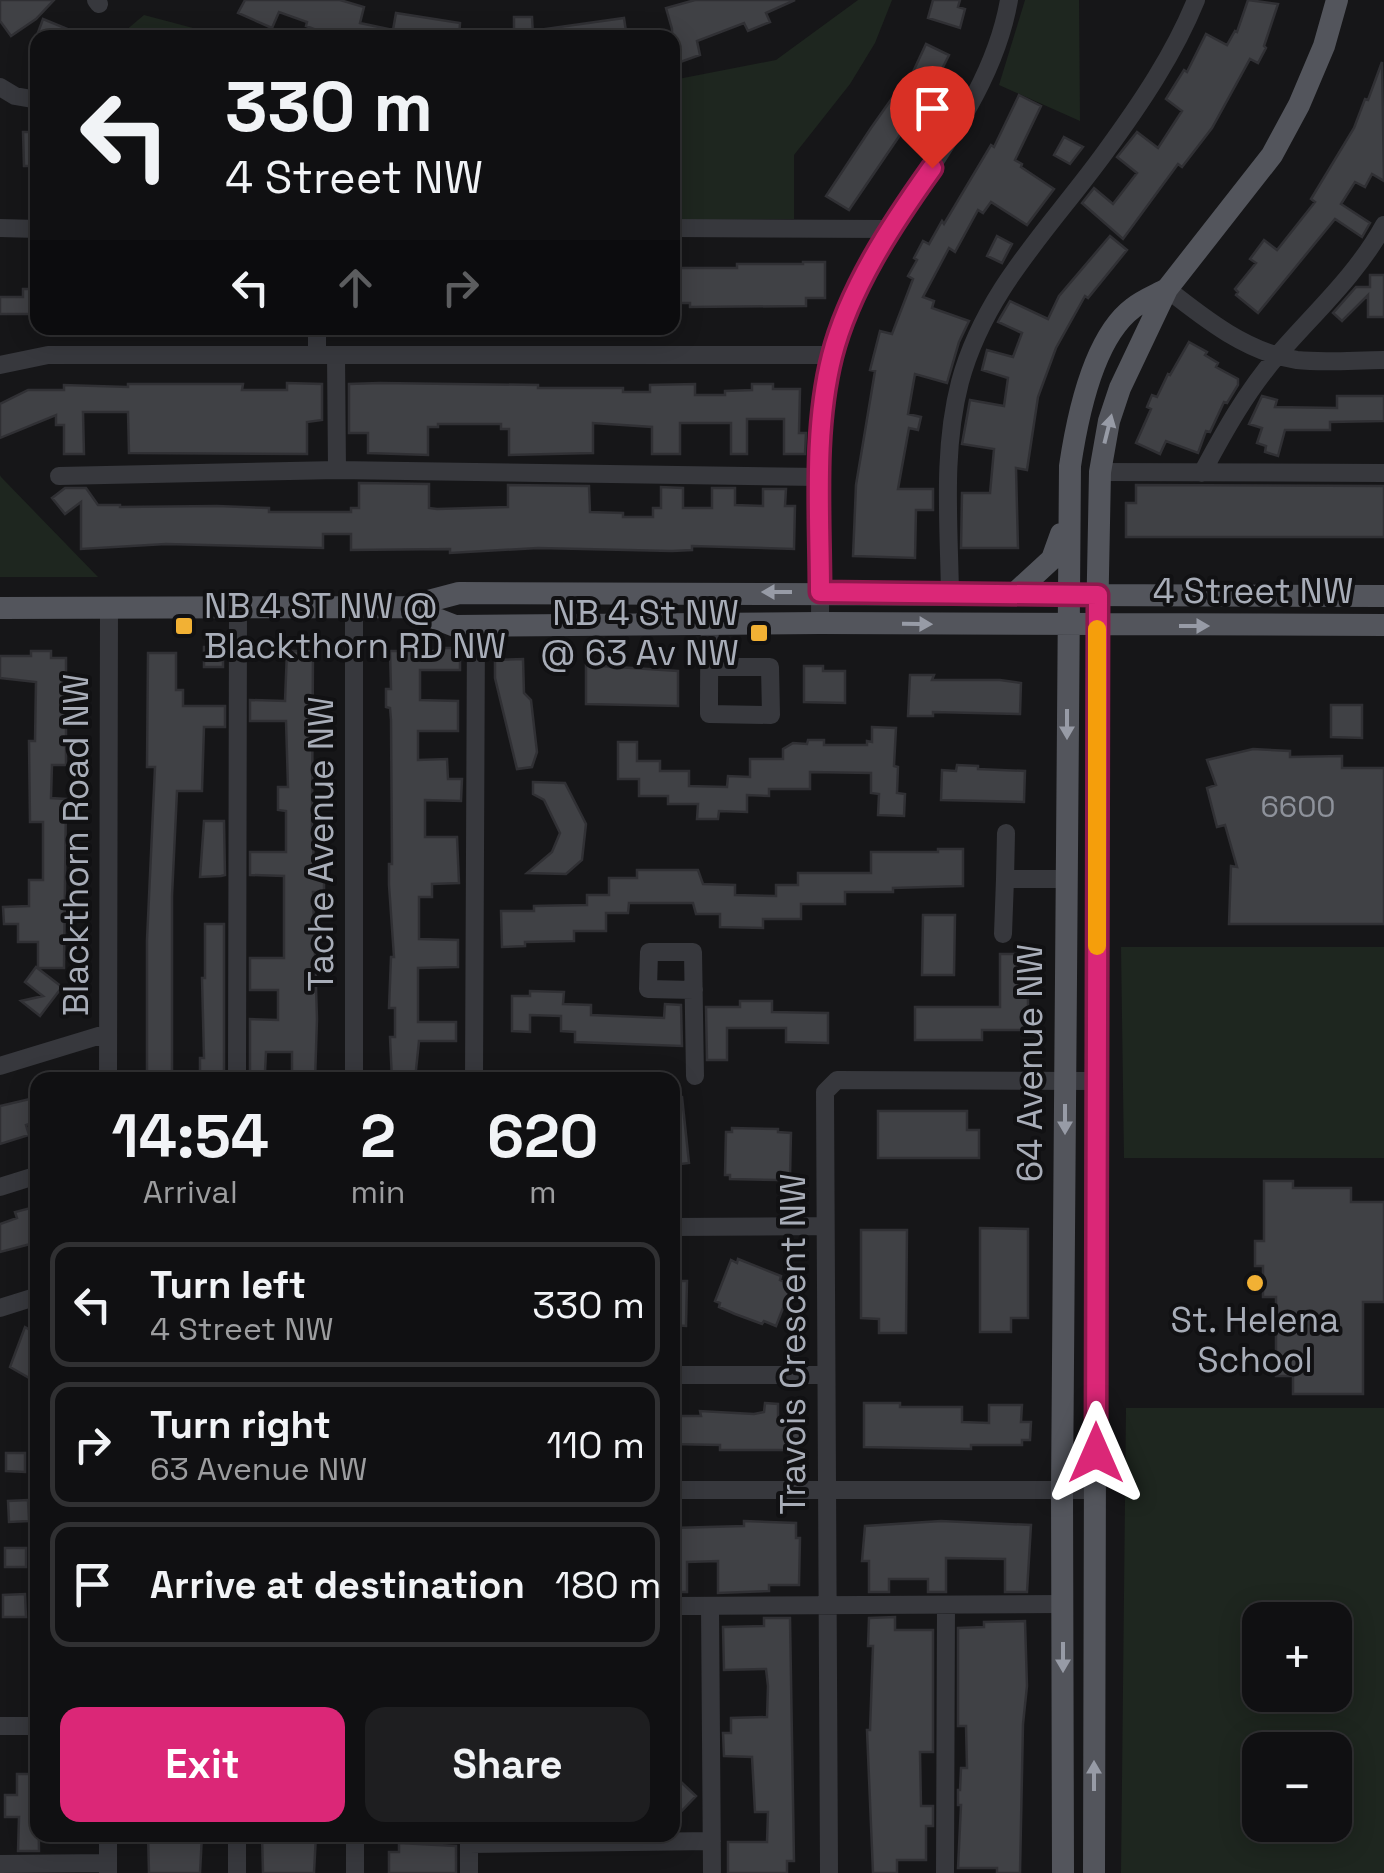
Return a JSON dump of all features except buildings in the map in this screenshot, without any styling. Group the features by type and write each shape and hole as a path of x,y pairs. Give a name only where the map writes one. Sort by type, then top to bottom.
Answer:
{"main road":[{"name":"64 Avenue NW","path":"1094,1873 1100,472 1120,388 1167,289 1272,156 1324,46 1338,0"},
{"name":"64 Avenue NW","path":"1063,1873 1068,516 1076,428 1093,368 1131,309 1167,289"},
{"path":"1014,594 1052,559 1068,516"},
{"name":"4 Street NW","path":"0,608 406,607 459,593 1384,596"},
{"name":"4 Street NW","path":"406,607 455,626 476,627 820,623 1384,626"}],"street":[{"path":"820,623 820,477 832,355 858,290 889,229 954,137 981,81 1009,0"},
{"path":"950,595 950,432 960,382 976,334 1023,255 1106,152 1179,42 1196,0"},
{"path":"0,87 30,99"},
{"path":"0,228 30,228"},
{"path":"680,228 889,229"},
{"path":"1202,473 1242,400 1277,356 1340,290 1381,235"},
{"path":"1167,289 1212,325 1277,356 1301,360 1384,360"},
{"path":"320,335 326,355 337,470"},
{"path":"0,365 48,356 832,355"},
{"path":"59,476 337,470 820,477"},
{"path":"1100,472 1384,473"},
{"name":"Tache Avenue NW","path":"354,607 354,1072"},
{"name":"Blackthorn Road NW","path":"108,1072 109,609"},
{"path":"237,1072 238,609"},
{"path":"709,667 710,624"},
{"path":"474,1072 476,627"},
{"path":"1003,934 1006,833"},
{"path":"1005,879 1066,879"},
{"path":"694,990 695,1076"},
{"path":"0,1066 108,1033"},
{"name":"Travois Crescent NW","path":"829,1873 825,1092 837,1080 1096,1081"},
{"path":"0,1186 30,1178"},
{"path":"680,1227 824,1226"},
{"path":"0,1308 30,1299"},
{"path":"680,1375 825,1375"},
{"path":"680,1490 1096,1490"},
{"path":"680,1606 1063,1604"},
{"path":"946,1605 946,1873"},
{"path":"710,1606 712,1873"},
{"path":"0,1726 30,1726"},
{"path":"680,1841 712,1841"},
{"path":"0,1864 108,1868 108,1842"},
{"path":"237,1842 237,1873"},
{"path":"354,1842 355,1873"},
{"path":"469,1842 469,1873"}],"shaded area":[{"path":"858,0 892,0 875,43 850,84 794,155 794,219 680,220 680,79 776,60"},
{"path":"1025,0 1079,0 1080,121 999,85"},
{"path":"144,15 201,30 126,30"},
{"path":"1,477 98,577 0,577"},
{"path":"1121,947 1384,947 1384,1158 1124,1158"},
{"path":"1126,1408 1384,1408 1384,1873 1121,1873"}],"slow traffic":[{"path":"1097,629 1097,946"}],"place":[{"name":"NB 4 ST NW @ Blackthorn RD NW","path":"184,626"},
{"name":"NB 4 St NW @ 63 Av NW","path":"759,633"},
{"name":"St. Helena School","path":"1255,1283"}],"route":[{"path":"932,168 889,229 858,290 832,355 820,477 820,592 1098,595 1096,1453"}]}
